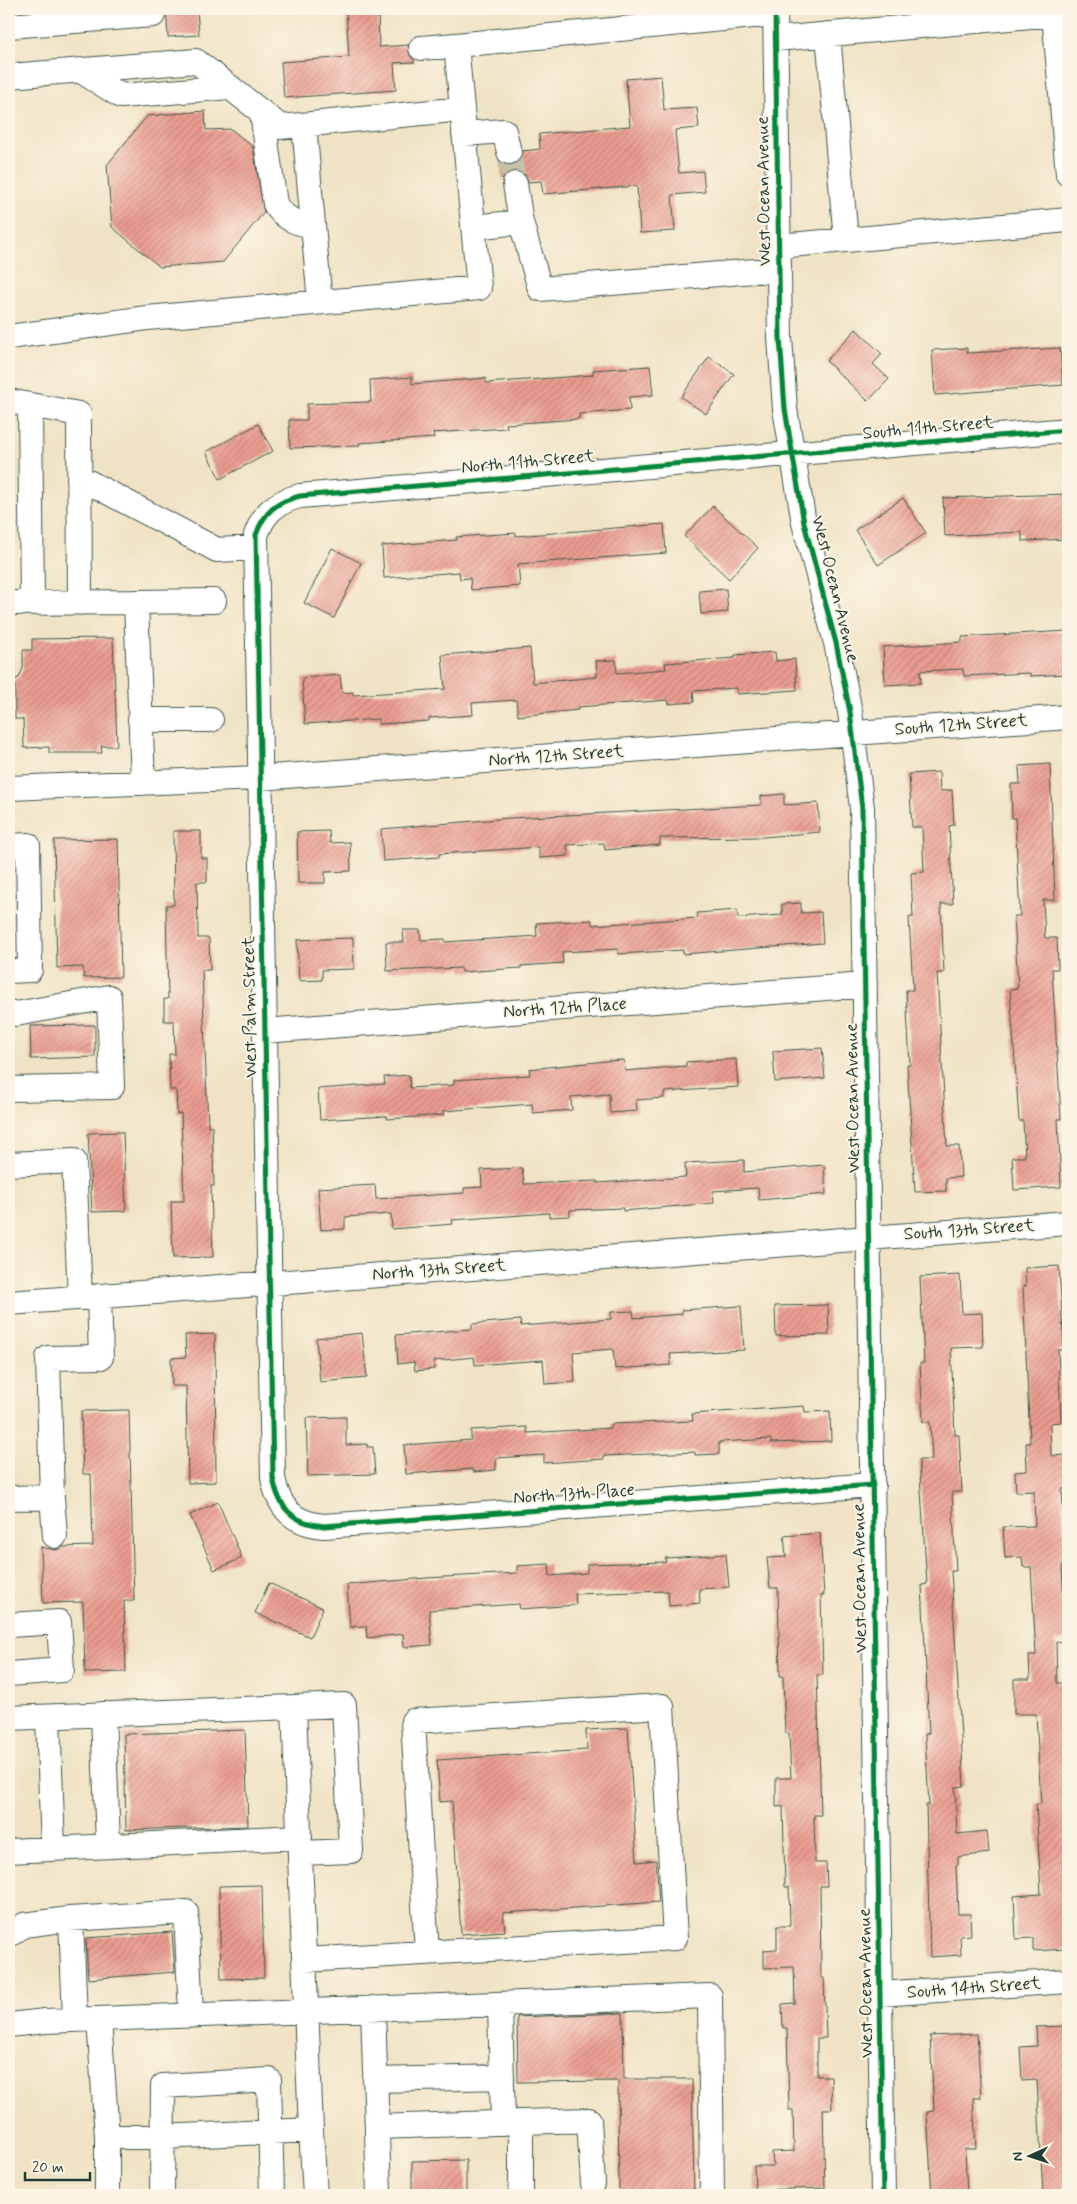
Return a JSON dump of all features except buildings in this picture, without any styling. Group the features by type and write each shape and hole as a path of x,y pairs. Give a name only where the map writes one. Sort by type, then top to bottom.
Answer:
{"street":[{"name":"West Ocean Avenue","path":"775,12 780,338 791,454 804,523 836,643 854,734 862,808 883,2195"},
{"path":"421,48 775,12"},
{"path":"776,39 1054,14 1068,174"},
{"path":"14,20 153,15"},
{"path":"828,34 846,240"},
{"path":"9,337 147,318 479,288 456,45"},
{"path":"9,76 81,71 121,96 230,87 280,127 462,110"},
{"path":"262,112 274,204 281,215 297,223 313,226"},
{"path":"304,124 320,302"},
{"path":"464,134 504,131 509,152"},
{"path":"515,184 521,222 540,289 779,269"},
{"path":"779,246 1068,220"},
{"path":"473,227 521,222"},
{"path":"32,603 19,403 79,414 80,603"},
{"name":"South 11th Street","path":"791,454 1068,430"},
{"name":"North 11th Street","path":"271,508 284,500 300,496 791,454"},
{"path":"79,478 216,550 256,548"},
{"name":"West Palm Street","path":"271,508 261,520 256,535 256,548 273,1478 276,1493 283,1507"},
{"path":"9,604 214,601"},
{"path":"136,602 143,783"},
{"name":"South 12th Street","path":"854,734 1068,717"},
{"path":"140,720 212,720"},
{"name":"North 12th Street","path":"9,788 259,778 854,734"},
{"path":"9,846 28,845 30,970 9,971"},
{"name":"North 12th Place","path":"264,1031 865,985"},
{"path":"9,1012 16,1014 109,996 112,1087 9,1089"},
{"path":"9,1164 74,1161 89,1297 100,1356 48,1358 55,1536"},
{"name":"South 13th Street","path":"869,1238 1068,1223"},
{"name":"North 13th Street","path":"9,1303 869,1238"},
{"name":"North 13th Place","path":"283,1507 295,1518 309,1524 324,1526 873,1485"},
{"path":"9,1498 52,1497"},
{"path":"9,1625 59,1622 62,1670 9,1674"},
{"path":"9,1718 344,1705 351,1851 300,1845 108,1844 9,1851"},
{"path":"305,1960 427,1953 675,1938 662,1706 413,1721 427,1953"},
{"path":"294,1707 315,2195"},
{"path":"103,1714 108,1844"},
{"path":"48,1716 53,1848"},
{"path":"9,1935 24,1925 72,1919 186,1912 191,2015"},
{"path":"72,1919 75,2020"},
{"name":"South 14th Street","path":"880,1994 1068,1981"},
{"path":"9,2026 75,2020 191,2015 710,1996 712,2195"},
{"path":"500,2004 502,2077 512,2123 521,2195"},
{"path":"373,2008 379,2195"},
{"path":"99,2019 107,2137 107,2195"},
{"path":"375,2080 502,2077"},
{"path":"162,2195 163,2086 270,2080 272,2195"},
{"path":"377,2127 589,2120 593,2184"},
{"path":"107,2137 162,2137 311,2130"}],"tunnel":[{"path":"509,152 515,184"}],"cycle path":[{"path":"775,9 780,338 785,409 804,523 836,643 850,712 862,808 883,2195"},
{"path":"873,1485 324,1526 304,1522 296,1518 284,1506 279,1498 273,1478 256,535 263,520 272,509 284,501 300,496 1068,430"}]}
